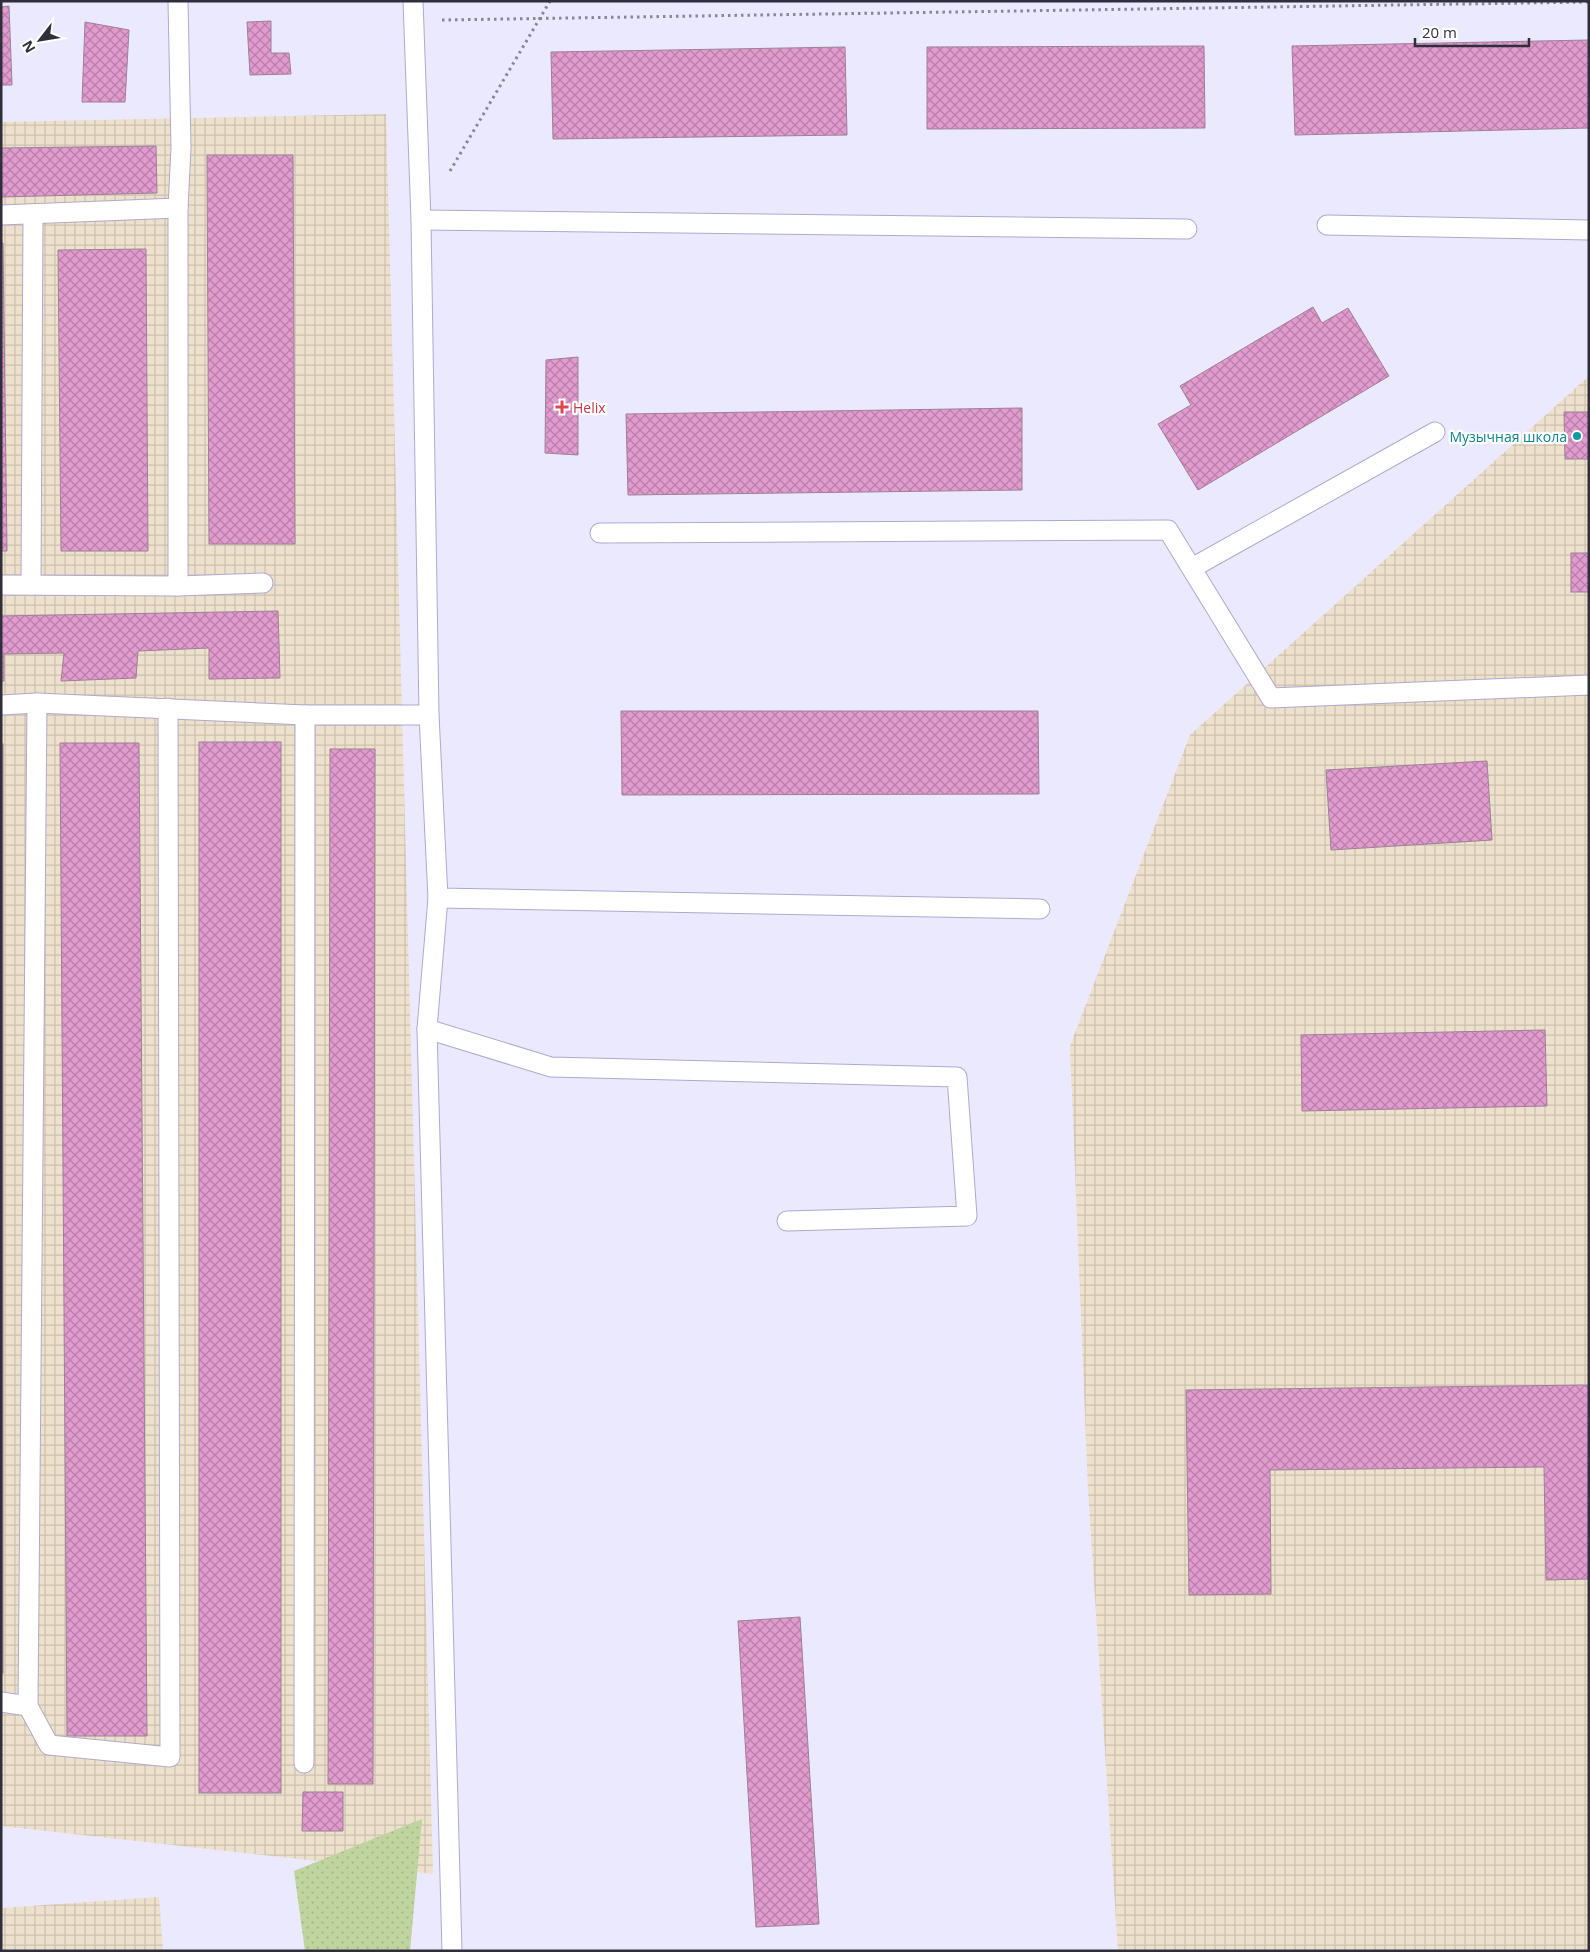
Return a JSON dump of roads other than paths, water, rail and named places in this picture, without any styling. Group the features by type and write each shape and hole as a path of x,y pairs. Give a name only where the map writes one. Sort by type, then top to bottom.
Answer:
{"lane":[{"path":"178,1 181,148 178,208 178,586"},
{"path":"413,1 421,220 429,715 438,898 427,1029 452,1951"},
{"path":"1,215 178,208"},
{"path":"31,584 33,214"},
{"path":"421,220 1187,229"},
{"path":"1328,225 1589,230"},
{"path":"1192,568 1435,432"},
{"path":"600,533 1168,530 1270,698 1589,685"},
{"path":"1,586 31,584 178,586 263,584"},
{"path":"1,705 37,703 305,715 429,715"},
{"path":"37,703 28,1706 48,1744 170,1758 168,708"},
{"path":"304,1762 305,715"},
{"path":"438,898 1040,909"},
{"path":"427,1029 551,1068 957,1077 967,1216 787,1221"},
{"path":"1,1702 28,1706"}],"place":[{"name":"Helix","path":"562,407"},
{"name":"Музычная школа","path":"1577,436"}]}
